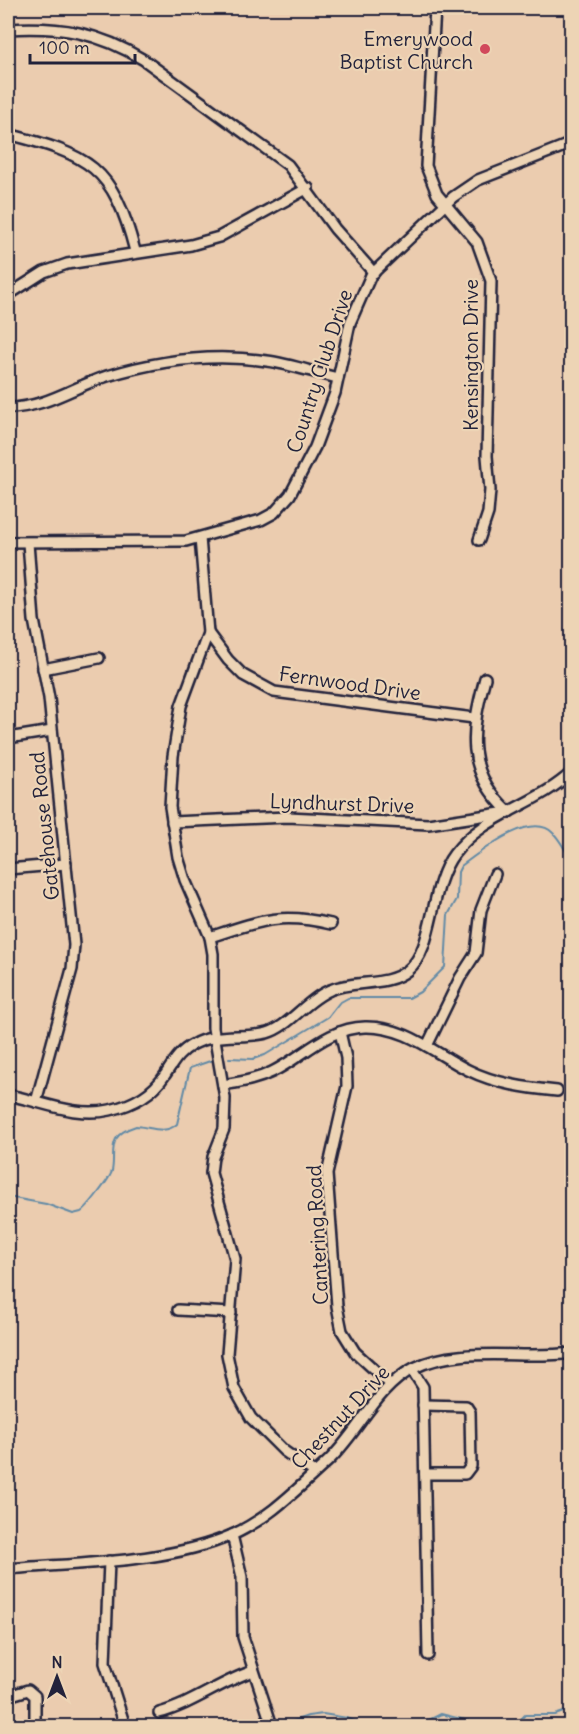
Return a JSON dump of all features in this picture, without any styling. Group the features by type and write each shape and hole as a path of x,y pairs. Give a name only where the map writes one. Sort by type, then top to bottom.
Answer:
{"street":[{"name":"Kensington Drive","path":"435,8 426,166 432,187 477,242 491,281 487,456 490,490 489,513 479,540"},
{"path":"8,29 80,32 122,46 144,60 288,165 308,188 335,229 374,273"},
{"path":"8,134 74,154 98,173 120,203 135,251"},
{"name":"Country Club Drive","path":"8,542 186,541 261,520 285,502 315,447 338,378 350,323 359,298 374,273 446,204 478,180 572,143"},
{"path":"8,295 56,267 135,251 190,245 219,237 308,188"},
{"path":"8,408 42,404 96,380 126,370 197,358 267,361 338,378"},
{"path":"200,538 208,633 181,706 176,732 170,807 185,880 210,936 215,1038 223,1085 224,1129 213,1157 211,1173 234,1252 227,1354 230,1375 241,1403 251,1418 284,1451 314,1473"},
{"name":"Gatehouse Road","path":"28,543 34,620 52,731 74,945 72,969 36,1102"},
{"name":"Fernwood Drive","path":"208,633 243,675 274,692 474,718"},
{"path":"43,669 99,658"},
{"path":"485,678 474,718 474,747 479,771 491,793 509,812"},
{"path":"8,738 52,731"},
{"path":"8,1095 85,1112 107,1111 126,1106 144,1098 157,1086 185,1049 199,1041 270,1032 284,1025 307,1002 329,990 340,986 389,980 407,970 422,950 435,896 447,866 466,841 489,822 537,799 572,772"},
{"name":"Lyndhurst Drive","path":"172,822 288,818 428,824 509,812"},
{"path":"8,869 66,864"},
{"path":"427,1046 460,978 476,953 481,910 495,874"},
{"path":"210,936 260,920 299,917 331,924"},
{"path":"223,1085 270,1073 318,1042 340,1032 364,1027 383,1028 406,1034 470,1071 513,1086 557,1091"},
{"name":"Cantering Road","path":"340,1032 346,1058 347,1086 327,1174 337,1306 342,1331 356,1352 390,1384"},
{"path":"178,1310 231,1313"},
{"name":"Chestnut Drive","path":"8,1569 109,1561 168,1552 232,1535 284,1504 327,1463 390,1384 411,1370 443,1358 572,1353"},
{"path":"411,1370 423,1386 428,1655"},
{"path":"423,1405 466,1406 470,1412 471,1466 465,1474 424,1474"},
{"path":"232,1535 242,1577 243,1637 272,1726"},
{"path":"109,1561 105,1663 125,1726"},
{"path":"159,1713 191,1702 238,1676 253,1671"},
{"path":"8,1696 28,1690 35,1696 35,1726"}],"waterway":[{"path":"229,1058 253,1059 265,1055 328,1017 339,1003 348,998 409,998 420,992 445,967 448,915 457,899 458,872 461,866 505,836 519,830 543,827 556,836 572,860"},
{"path":"8,1197 46,1204 73,1214 81,1212 110,1175 114,1145 120,1134 136,1126 162,1130 177,1124 190,1068 213,1060"},
{"path":"514,1726 525,1715 555,1715 572,1709"},
{"path":"279,1726 308,1716 323,1714 347,1718 364,1725 389,1726"},
{"path":"417,1726 441,1714 469,1721 476,1726"}],"place":[{"name":"Emerywood Baptist Church","path":"485,49"}]}
